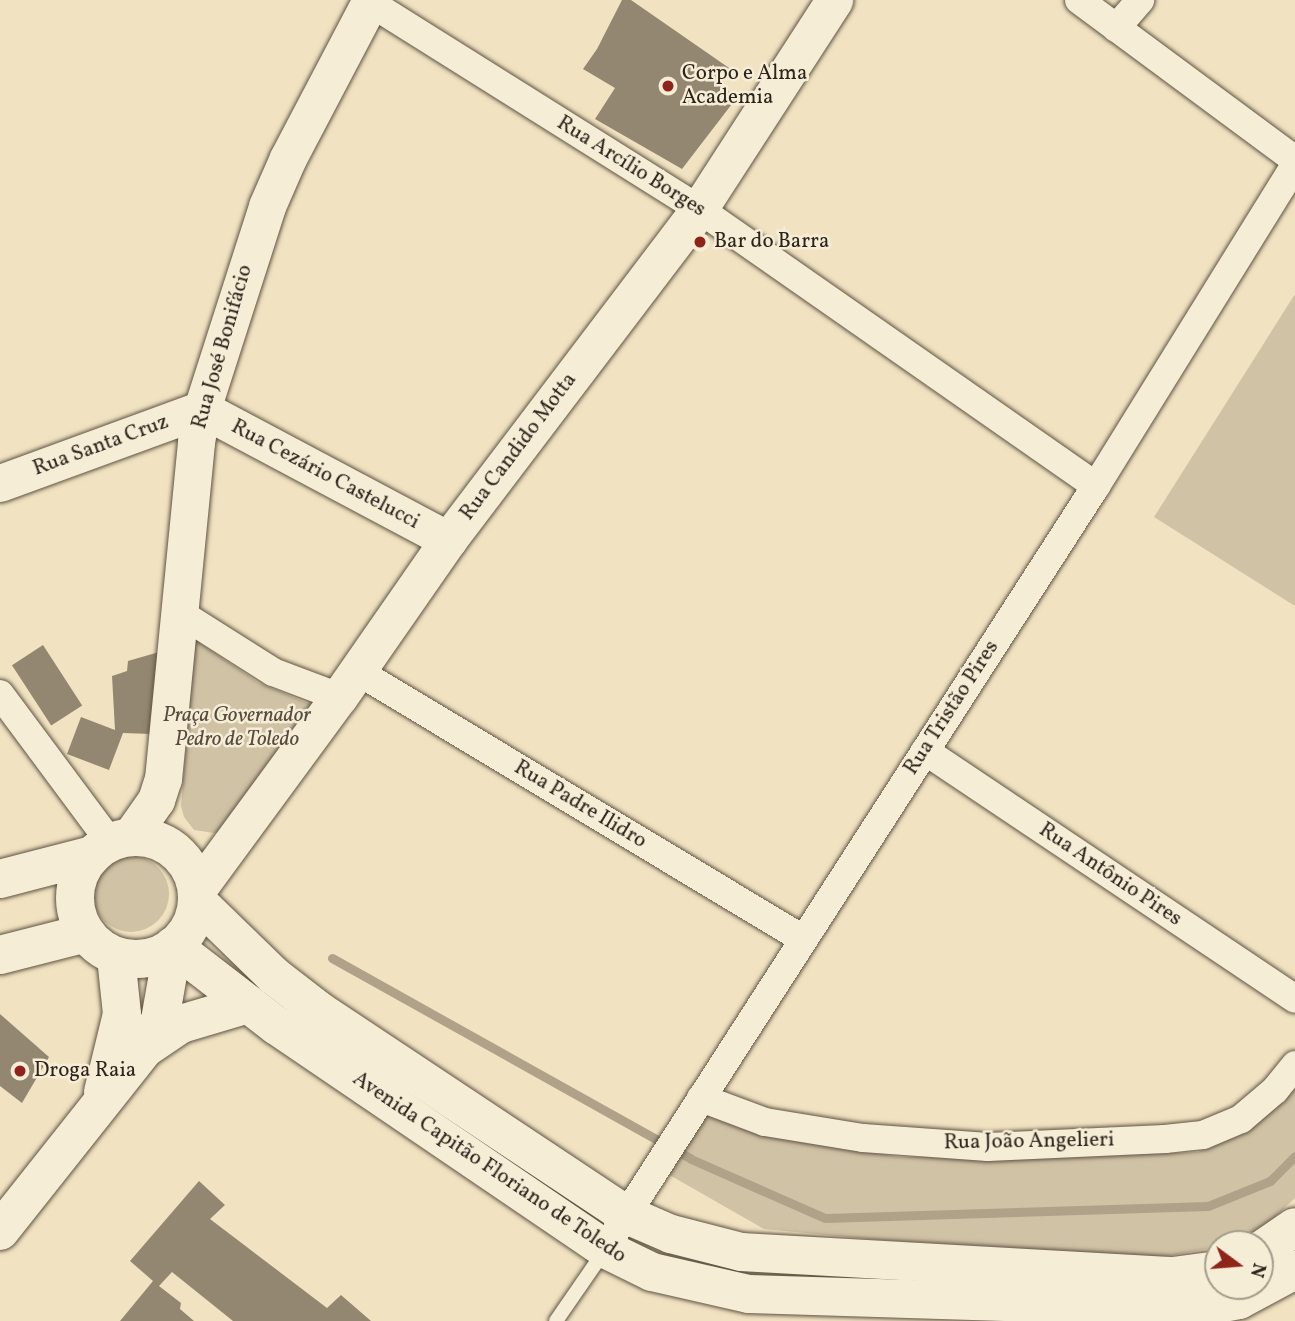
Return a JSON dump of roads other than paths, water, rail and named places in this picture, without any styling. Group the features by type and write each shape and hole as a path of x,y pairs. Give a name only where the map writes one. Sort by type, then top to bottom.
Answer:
{"main road":[{"path":"0,879 111,845 152,838 171,847 185,860 197,896 195,916 186,934 155,957 135,960 116,957 99,947 86,933 77,914 75,892 81,872 111,845"},
{"name":"Avenida Capitão Floriano de Toledo","path":"197,896 274,976 318,1010 626,1214 671,1234 741,1252 1172,1276 1204,1272"},
{"path":"0,955 86,933"},
{"path":"0,1231 144,1049 159,1020 173,946"},
{"name":"Avenida Capitão Floriano de Toledo","path":"173,946 248,1004 605,1249 652,1272 748,1294 1184,1308 1239,1300 1295,1270"},
{"path":"101,1102 122,1014 116,957"},
{"path":"144,1049 181,1024 248,1004"},
{"path":"1274,1241 1295,1227"}],"street":[{"name":"Rua Candido Motta","path":"197,896 448,540 699,209 834,0"},
{"path":"1079,0 1295,162"},
{"path":"1116,28 1140,0"},
{"name":"Rua Arcílio Borges","path":"369,1 699,209 1096,486"},
{"name":"Rua José Bonifácio","path":"111,845 156,800 163,779 196,442 202,409 267,206 288,158 369,1"},
{"name":"Rua Tristão Pires","path":"605,1249 1096,486 1295,162"},
{"name":"Rua Santa Cruz","path":"0,482 202,409"},
{"name":"Rua Cezário Castelucci","path":"202,409 448,540"},
{"name":"Rua Padre Ilidro","path":"180,613 273,672 348,684 803,939"},
{"path":"0,694 111,845"},
{"name":"Rua Antônio Pires","path":"925,751 1295,999"},
{"name":"Rua João Angelieri","path":"701,1098 765,1122 863,1138 988,1147 1165,1139 1203,1135 1241,1119 1275,1090 1295,1065"}],"lane":[{"path":"556,1321 605,1249"}],"waterway":[{"path":"332,958 691,1159 825,1218 1208,1206 1270,1181 1295,1156"}],"place":[{"name":"Corpo e Alma Academia","path":"668,86"},
{"name":"Bar do Barra","path":"700,242"},
{"name":"Droga Raia","path":"20,1071"}],"park label":[{"name":"Praça Governador Pedro de Toledo","path":"237,728"}]}
